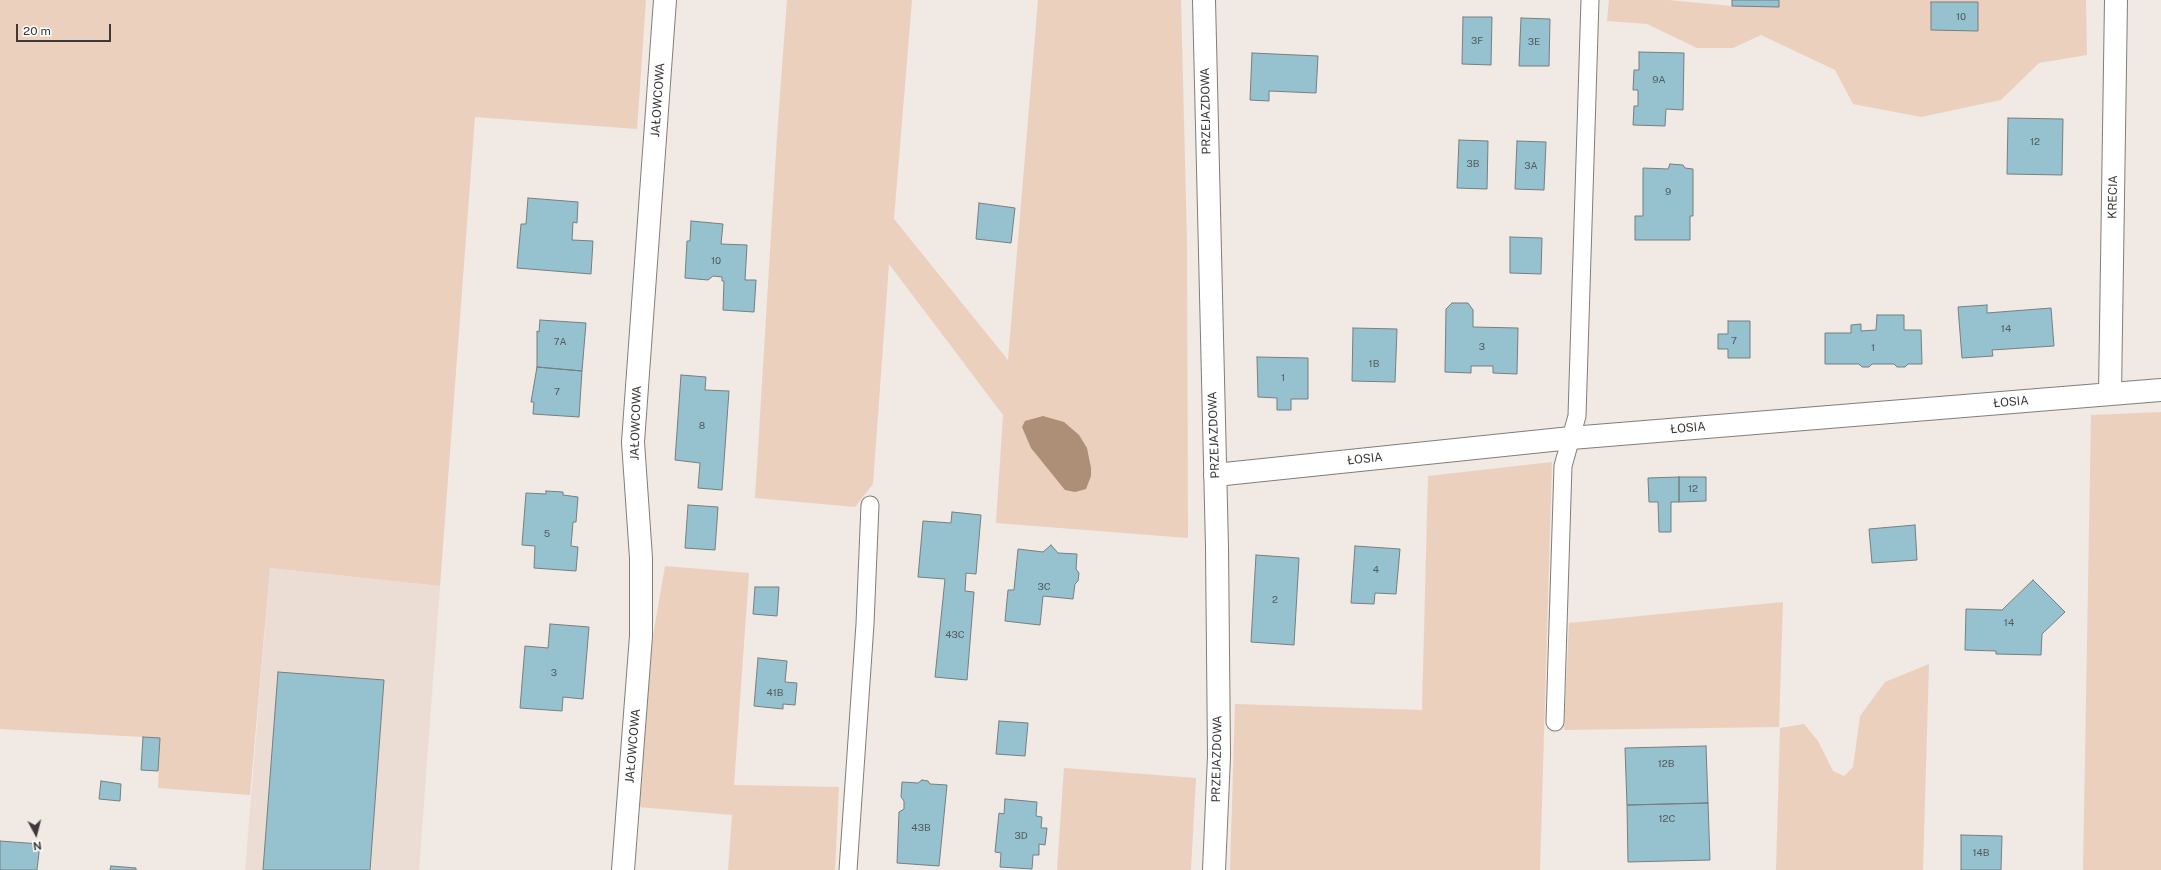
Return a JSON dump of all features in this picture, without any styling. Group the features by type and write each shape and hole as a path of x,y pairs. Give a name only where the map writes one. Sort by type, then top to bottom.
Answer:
{"street":[{"name":"JAŁOWCOWA","path":"623,870 641,636 641,558 633,442 665,0"},
{"name":"PRZEJAZDOWA","path":"1204,0 1215,475 1219,756 1214,870"},
{"name":"KRECIA","path":"2110,394 2116,0"},
{"name":"ŁOSIA","path":"1215,475 1570,438 2161,390"}],"lane":[{"path":"1555,722 1563,466 1577,416 1590,0"},
{"path":"848,870 865,624 870,505"}],"shaded area":[{"path":"0,0 646,0 637,129 475,117 440,586 270,568 250,795 158,788 160,738 0,729"},
{"path":"787,0 912,0 894,219 1008,360 1038,0 1181,0 1187,242 1188,538 996,523 1003,415 889,264 873,484 855,507 755,498 777,136"},
{"path":"1609,0 1668,0 1732,6 1762,2 1763,0 2086,0 2087,55 2039,63 2001,100 1921,117 1853,104 1835,70 1761,35 1733,48 1697,48 1647,24 1607,21"},
{"path":"2161,412 2161,870 2083,870 2091,415"},
{"path":"1043,416 1064,422 1079,435 1087,448 1091,476 1086,489 1075,492 1065,490 1031,448 1022,427 1025,421"},
{"path":"1552,462 1540,870 1230,870 1235,704 1422,710 1428,476"},
{"path":"665,566 749,573 734,785 839,787 835,870 728,870 732,815 638,807 653,636"},
{"path":"270,568 440,586 419,870 245,870"},
{"path":"1783,602 1779,727 1564,730 1569,623"},
{"path":"1929,664 1923,870 1776,870 1780,728 1804,724 1818,741 1833,771 1844,776 1853,767 1860,716 1885,682"},
{"path":"1064,768 1196,778 1191,870 1057,870"}],"building":[{"path":"1732,0 1779,0 1779,7 1732,6"},
{"path":"1931,2 1978,2 1978,31 1931,30"},
{"path":"1463,17 1492,17 1491,65 1462,64"},
{"path":"1521,18 1550,19 1549,66 1519,66"},
{"path":"1639,52 1684,53 1683,110 1666,109 1665,126 1633,125 1634,106 1638,106 1638,90 1633,90 1634,70 1639,70"},
{"path":"1252,53 1318,56 1316,93 1269,91 1269,101 1250,100"},
{"path":"2008,118 2063,119 2062,175 2007,174"},
{"path":"1459,140 1488,141 1487,189 1457,188"},
{"path":"1517,141 1546,142 1544,190 1515,189"},
{"path":"1670,164 1683,165 1685,168 1693,169 1693,216 1690,216 1690,240 1635,240 1635,216 1643,216 1643,168 1668,169"},
{"path":"528,198 578,202 577,223 573,222 572,240 593,241 591,274 517,268 521,224 526,224"},
{"path":"979,203 1015,208 1011,243 976,239"},
{"path":"691,221 723,224 721,244 747,245 745,280 756,280 754,312 723,310 724,281 722,281 722,277 713,276 708,280 685,278 687,241 690,241"},
{"path":"1510,237 1542,238 1541,274 1510,273"},
{"path":"1452,303 1468,303 1473,310 1473,327 1518,328 1517,374 1493,373 1493,366 1471,366 1471,373 1445,372 1446,309"},
{"path":"1987,305 1987,313 2051,308 2054,346 1992,350 1993,356 1962,358 1958,307"},
{"path":"1877,315 1904,315 1904,330 1921,330 1922,364 1908,364 1905,367 1897,367 1894,364 1872,364 1869,367 1862,367 1859,364 1825,364 1825,333 1851,333 1851,325 1861,324 1861,331 1876,330"},
{"path":"540,320 586,323 582,371 537,367 537,331 539,332"},
{"path":"1728,321 1750,321 1750,358 1728,358 1728,349 1718,349 1718,334 1728,334"},
{"path":"1353,328 1397,329 1395,382 1352,381"},
{"path":"1257,357 1308,358 1308,399 1291,399 1291,410 1277,410 1277,398 1258,397"},
{"path":"537,367 582,371 579,417 533,414 534,402 531,402"},
{"path":"681,375 706,377 705,390 729,391 722,490 698,488 700,463 675,460"},
{"path":"1679,477 1706,477 1706,501 1679,502"},
{"path":"1679,477 1679,502 1671,502 1671,532 1659,532 1658,502 1649,502 1648,478"},
{"path":"546,491 563,492 563,495 578,497 576,522 573,522 571,546 578,547 576,571 534,568 535,546 522,545 526,493 546,494"},
{"path":"688,505 718,507 715,550 685,548"},
{"path":"952,512 981,515 976,574 966,573 965,591 974,592 967,680 935,677 945,579 918,577 923,521 951,523"},
{"path":"1915,525 1917,560 1872,563 1869,529"},
{"path":"1051,545 1058,553 1077,554 1076,569 1079,573 1078,581 1075,584 1073,599 1043,596 1040,625 1005,621 1008,590 1014,590 1018,549 1043,552"},
{"path":"1355,546 1400,549 1396,594 1375,593 1374,604 1351,603"},
{"path":"1256,555 1299,558 1294,645 1251,642"},
{"path":"2033,580 2065,612 2042,634 2041,655 1996,654 1996,651 1965,650 1966,609 2002,610"},
{"path":"755,587 779,587 777,616 753,614"},
{"path":"550,624 589,627 583,699 563,697 562,711 520,708 525,646 548,648"},
{"path":"758,658 787,661 785,682 797,683 795,705 783,704 783,709 754,706"},
{"path":"278,672 384,680 370,870 263,870"},
{"path":"999,721 1028,723 1025,756 996,754"},
{"path":"143,737 160,738 158,771 141,770"},
{"path":"1706,746 1708,803 1627,805 1625,748"},
{"path":"922,780 928,781 930,784 947,785 939,866 897,863 899,812 904,809 904,801 901,797 902,782 918,783"},
{"path":"101,781 121,784 120,801 99,799"},
{"path":"1005,799 1037,802 1036,816 1042,817 1041,828 1047,828 1045,845 1039,844 1039,855 1033,855 1032,869 1000,867 1001,853 995,852 999,813 1004,814"},
{"path":"1708,803 1710,860 1628,862 1627,805"},
{"path":"1961,835 2002,836 2001,870 1961,870"},
{"path":"0,841 40,844 37,870 0,870"},
{"path":"111,866 136,868 136,870 110,870"}]}
